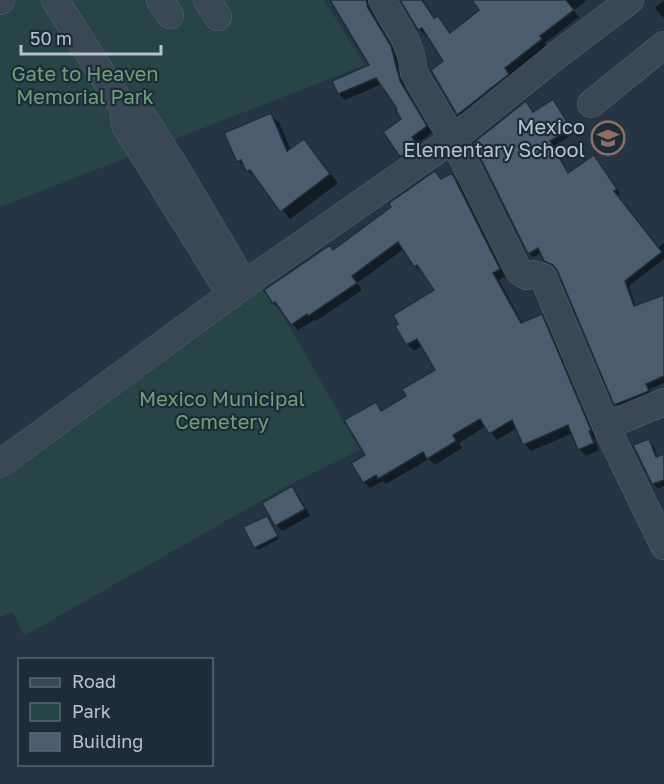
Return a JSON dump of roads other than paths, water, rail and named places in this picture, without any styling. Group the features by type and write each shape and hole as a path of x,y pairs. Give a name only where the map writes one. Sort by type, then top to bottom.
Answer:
{"street":[{"path":"55,0 123,107 141,114 163,167 238,289"},
{"path":"382,0 405,39 414,73 453,139 516,266 527,276 534,274 543,277 606,426 664,546"},
{"path":"0,464 238,289 453,139 630,0"},
{"path":"591,104 664,45"},
{"path":"606,426 664,402"}],"place":[{"name":"Mexico Elementary School","path":"608,138"}],"park label":[{"name":"Gate to Heaven Memorial Park","path":"85,84"},
{"name":"Mexico Municipal Cemetery","path":"222,410"}]}
